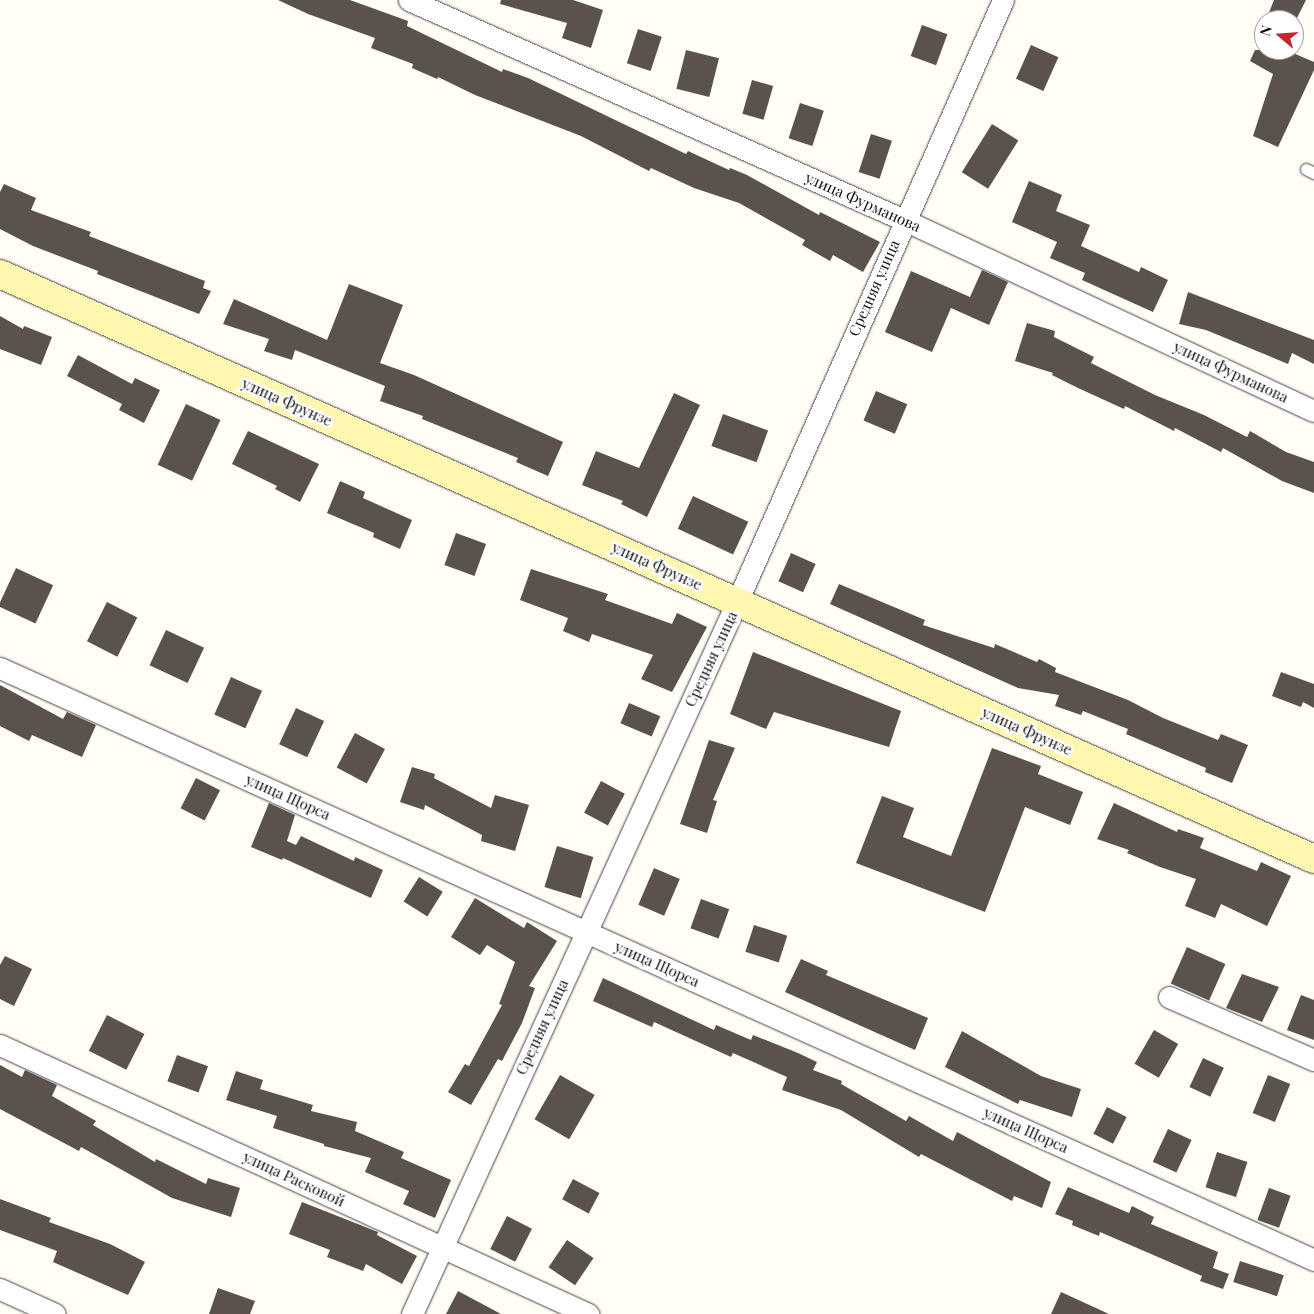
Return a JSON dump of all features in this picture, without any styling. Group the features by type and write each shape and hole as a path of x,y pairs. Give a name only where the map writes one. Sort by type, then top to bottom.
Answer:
{"street":[{"name":"улица Фурманова","path":"409,0 904,220 1314,411"},
{"name":"Средняя улица","path":"412,1314 737,602 904,220 1003,0"},
{"name":"улица Фрунзе","path":"0,274 1314,859"},
{"name":"улица Щорса","path":"0,668 1314,1260"},
{"path":"1169,997 1314,1060"},
{"name":"улица Расковой","path":"0,1045 588,1314"},
{"path":"0,1289 55,1314"}],"building":[{"path":"278,0 350,0 408,21 407,26 502,72 503,69 528,78 686,154 688,151 729,170 730,168 747,175 819,215 820,212 880,242 863,272 833,255 830,261 802,245 805,240 739,203 694,188 651,168 649,171 581,136 475,95 438,77 437,79 412,68 413,64 371,48 375,38 308,14"},
{"path":"501,0 573,0 603,10 591,48 562,38 567,23 500,4"},
{"path":"1274,0 1306,0 1301,10 1270,10"},
{"path":"922,25 947,34 936,65 911,56"},
{"path":"638,29 662,37 651,71 627,63"},
{"path":"1031,45 1058,57 1043,91 1016,79"},
{"path":"686,50 719,58 709,97 676,89"},
{"path":"1254,52 1254,60 1304,60 1304,58 1314,62 1314,70 1278,147 1253,136 1273,74 1250,61"},
{"path":"752,80 773,86 764,120 742,114"},
{"path":"800,103 824,111 812,146 789,138"},
{"path":"992,124 1018,140 988,189 962,172"},
{"path":"871,134 892,141 880,179 859,172"},
{"path":"1029,181 1062,195 1056,211 1090,225 1081,246 1139,272 1141,267 1168,280 1153,312 1082,280 1085,273 1050,258 1057,242 1012,222"},
{"path":"4,184 36,198 31,210 91,232 89,236 205,281 203,288 211,291 199,314 97,274 98,271 33,246 0,229 0,192"},
{"path":"982,270 1008,282 989,325 951,308 932,352 885,332 911,271 970,297"},
{"path":"349,284 403,305 380,363 414,375 563,442 548,476 516,462 518,458 422,419 423,416 380,401 385,386 295,350 292,360 264,351 269,339 223,324 234,299 327,340"},
{"path":"1188,292 1314,340 1314,364 1292,353 1288,364 1206,330 1179,324"},
{"path":"0,316 23,329 24,326 52,337 41,365 0,349"},
{"path":"1027,323 1055,331 1054,337 1094,357 1091,363 1155,395 1204,415 1247,437 1250,431 1286,452 1314,462 1314,493 1282,481 1223,448 1221,452 1175,428 1174,431 1125,406 1124,409 1078,388 1052,375 1053,373 1015,361"},
{"path":"78,355 132,384 135,378 160,390 144,423 119,410 122,404 67,376"},
{"path":"876,391 907,404 895,434 863,420"},
{"path":"674,393 700,405 647,517 621,504 623,501 582,485 596,451 639,468"},
{"path":"186,404 220,420 192,481 158,465"},
{"path":"723,414 768,430 756,462 711,446"},
{"path":"248,431 319,464 300,502 275,489 277,486 232,464"},
{"path":"340,481 365,492 363,498 412,520 400,549 373,537 374,533 327,513"},
{"path":"693,496 748,522 733,554 678,529"},
{"path":"456,533 486,544 474,576 444,565"},
{"path":"791,553 816,564 803,592 778,581"},
{"path":"16,568 53,585 35,623 0,607 0,602"},
{"path":"531,569 608,594 605,600 672,624 677,613 707,627 672,692 641,679 653,655 592,634 589,642 563,631 568,618 520,600"},
{"path":"839,584 925,620 923,625 994,648 995,644 1037,662 1039,659 1056,668 1055,672 1128,700 1163,718 1218,740 1221,734 1248,745 1232,783 1205,772 1206,768 1126,734 1128,729 1083,711 1081,715 1055,706 1059,695 1018,688 830,604"},
{"path":"107,602 137,617 117,657 87,641"},
{"path":"166,630 204,648 188,683 150,665"},
{"path":"753,652 901,711 889,747 774,712 766,729 730,714"},
{"path":"1281,672 1314,684 1314,708 1303,702 1301,707 1272,696"},
{"path":"231,677 262,691 245,728 214,714"},
{"path":"0,685 63,719 67,712 96,725 82,757 32,735 29,741 0,726"},
{"path":"629,703 660,716 652,737 620,723"},
{"path":"296,708 324,721 307,757 279,744"},
{"path":"355,733 385,749 367,783 337,767"},
{"path":"709,740 735,748 713,800 717,801 707,833 680,824"},
{"path":"992,748 1041,766 1038,774 1083,792 1070,825 1025,807 985,912 856,863 882,796 914,808 903,837 951,856"},
{"path":"412,767 435,774 434,778 491,808 495,795 529,805 515,851 481,841 482,835 425,805 424,810 400,802"},
{"path":"196,778 220,790 205,821 181,808"},
{"path":"601,781 625,794 608,825 584,813"},
{"path":"269,803 295,815 287,841 296,845 301,836 354,861 355,857 383,870 371,898 283,858 282,860 251,847"},
{"path":"1114,803 1177,832 1178,829 1204,838 1200,848 1257,871 1261,862 1291,876 1267,926 1221,904 1215,918 1185,906 1196,879 1160,867 1127,853 1129,850 1097,839"},
{"path":"557,846 593,857 581,898 544,887"},
{"path":"654,868 680,879 664,916 638,905"},
{"path":"419,877 443,892 427,916 404,902"},
{"path":"475,898 524,928 527,922 557,941 529,986 535,988 522,1023 502,1061 498,1059 471,1105 448,1092 465,1064 469,1066 502,1005 499,1004 515,962 487,945 480,955 451,937"},
{"path":"701,899 729,909 719,938 690,928"},
{"path":"754,925 787,936 779,962 745,952"},
{"path":"1187,947 1225,964 1209,1001 1171,984"},
{"path":"5,956 32,969 14,1006 0,999 0,965"},
{"path":"801,959 828,971 826,975 928,1018 915,1050 785,992"},
{"path":"1242,974 1279,987 1262,1022 1226,1008"},
{"path":"603,978 714,1030 716,1025 751,1040 753,1035 798,1053 817,1062 813,1070 842,1081 841,1084 906,1121 909,1116 953,1141 957,1132 1051,1182 1042,1208 1014,1196 1012,1201 921,1154 919,1157 841,1110 782,1090 787,1077 733,1053 731,1057 654,1022 652,1027 593,1001"},
{"path":"1301,995 1314,1000 1314,1040 1287,1030"},
{"path":"107,1015 144,1034 126,1070 89,1051"},
{"path":"1154,1030 1178,1044 1159,1078 1134,1064"},
{"path":"962,1031 1041,1076 1081,1089 1072,1117 1020,1100 1018,1104 945,1067"},
{"path":"177,1055 208,1066 198,1093 167,1081"},
{"path":"1203,1058 1224,1068 1210,1097 1189,1087"},
{"path":"0,1065 22,1077 25,1070 57,1085 52,1096 96,1121 93,1125 155,1162 156,1159 206,1184 208,1178 240,1188 231,1217 172,1198 81,1147 79,1151 0,1109"},
{"path":"236,1071 263,1080 260,1089 313,1105 311,1111 357,1122 355,1131 404,1152 401,1158 451,1180 435,1218 403,1204 409,1191 365,1172 371,1158 324,1146 324,1144 273,1128 277,1116 226,1100"},
{"path":"560,1075 595,1095 569,1139 534,1119"},
{"path":"1268,1075 1290,1084 1275,1122 1253,1113"},
{"path":"1107,1107 1127,1117 1113,1144 1093,1134"},
{"path":"1168,1129 1192,1140 1176,1173 1153,1162"},
{"path":"1217,1152 1247,1162 1236,1197 1206,1187"},
{"path":"573,1179 599,1193 589,1213 562,1199"},
{"path":"1068,1187 1129,1213 1132,1206 1154,1217 1151,1224 1218,1252 1213,1268 1229,1274 1223,1289 1200,1281 1202,1276 1100,1232 1099,1236 1072,1225 1073,1221 1055,1214"},
{"path":"1269,1188 1291,1196 1279,1228 1257,1220"},
{"path":"0,1199 51,1218 49,1222 110,1244 145,1262 128,1295 53,1262 57,1251 0,1230"},
{"path":"302,1202 378,1232 377,1235 417,1256 402,1284 366,1264 363,1271 327,1257 330,1250 289,1234"},
{"path":"507,1216 532,1229 515,1262 490,1249"},
{"path":"567,1240 594,1258 575,1285 549,1267"},
{"path":"1240,1261 1284,1275 1277,1296 1233,1282"},
{"path":"218,1288 255,1301 250,1314 209,1314"},
{"path":"458,1291 501,1314 446,1314"},
{"path":"1061,1292 1109,1314 1051,1314"}]}
